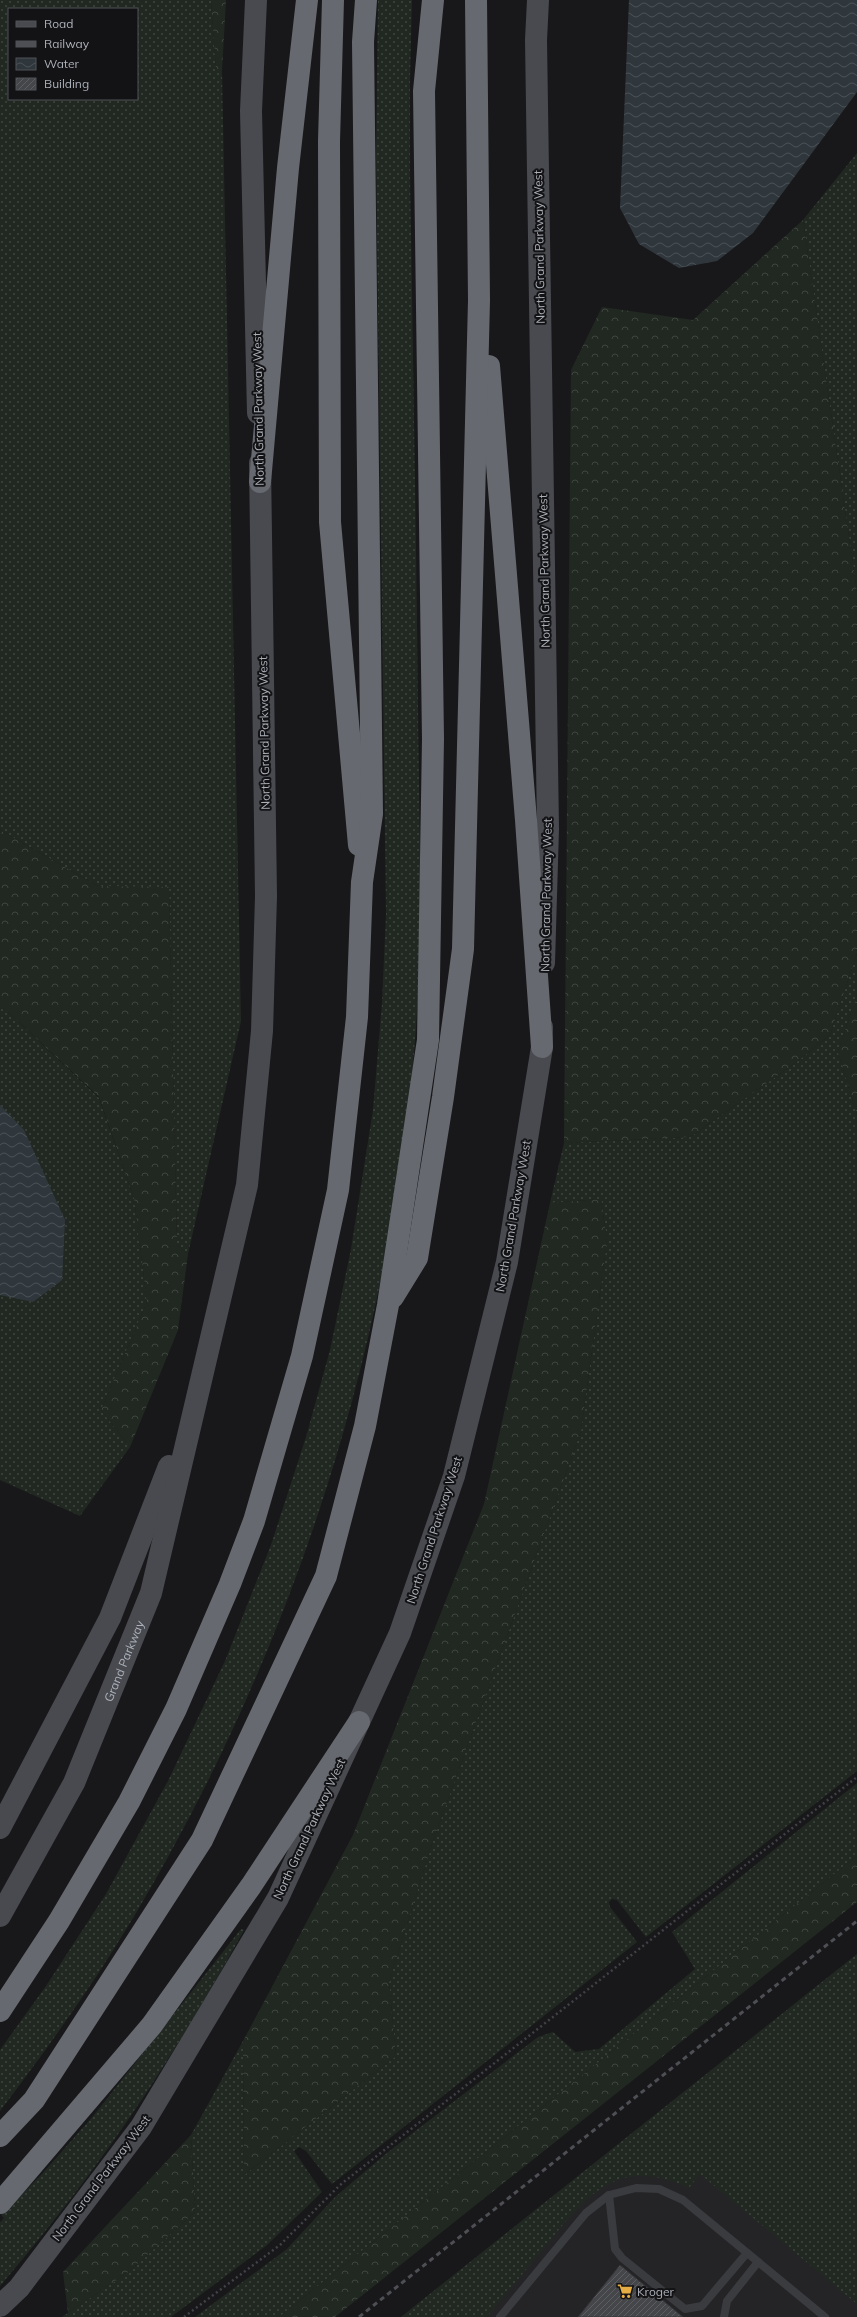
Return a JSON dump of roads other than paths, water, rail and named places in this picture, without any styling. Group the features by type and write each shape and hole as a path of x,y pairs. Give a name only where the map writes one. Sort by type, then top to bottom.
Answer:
{"highway":[{"path":"260,482 288,168 307,0"},
{"path":"333,0 328,141 330,522 362,882"},
{"path":"0,2011 59,1921 129,1802 176,1709 230,1584 254,1521 302,1356 338,1190 357,1017 362,882 372,814 363,42 366,0"},
{"path":"0,2136 34,2100 202,1840 326,1576 365,1426 388,1305 428,1040 433,739 424,91 433,0"},
{"path":"388,1305 417,1258 443,1097 463,949 479,300 476,0"},
{"path":"479,300 491,385 542,1046"},
{"path":"0,2203 152,2024 251,1886 359,1722"}],"main road":[{"name":"North Grand Parkway West","path":"200,1388 247,1185 262,1031 266,896 260,482 251,111 256,0"},
{"name":"North Grand Parkway West","path":"0,2306 19,2288 141,2127 278,1898 400,1634 454,1476 507,1262 542,1046 548,829 536,40 538,0"},
{"path":"0,1828 110,1618 200,1388"},
{"name":"Grand Parkway","path":"0,1916 74,1783 151,1593 200,1388"}],"lane":[{"path":"500,2317 586,2213 609,2195 636,2188 659,2189 683,2200 825,2317"},
{"path":"609,2195 615,2249 622,2258 685,2309 702,2306 748,2253"},
{"path":"729,2317 724,2313 734,2292 758,2262"}],"water":[{"path":"629,0 857,0 857,92 753,233 717,261 679,268 639,244 620,208"},
{"path":"0,1105 24,1130 65,1220 62,1280 33,1302 0,1295"}],"railway":[{"path":"359,2317 857,1921"}],"place":[{"name":"Kroger","path":"625,2291"}]}
